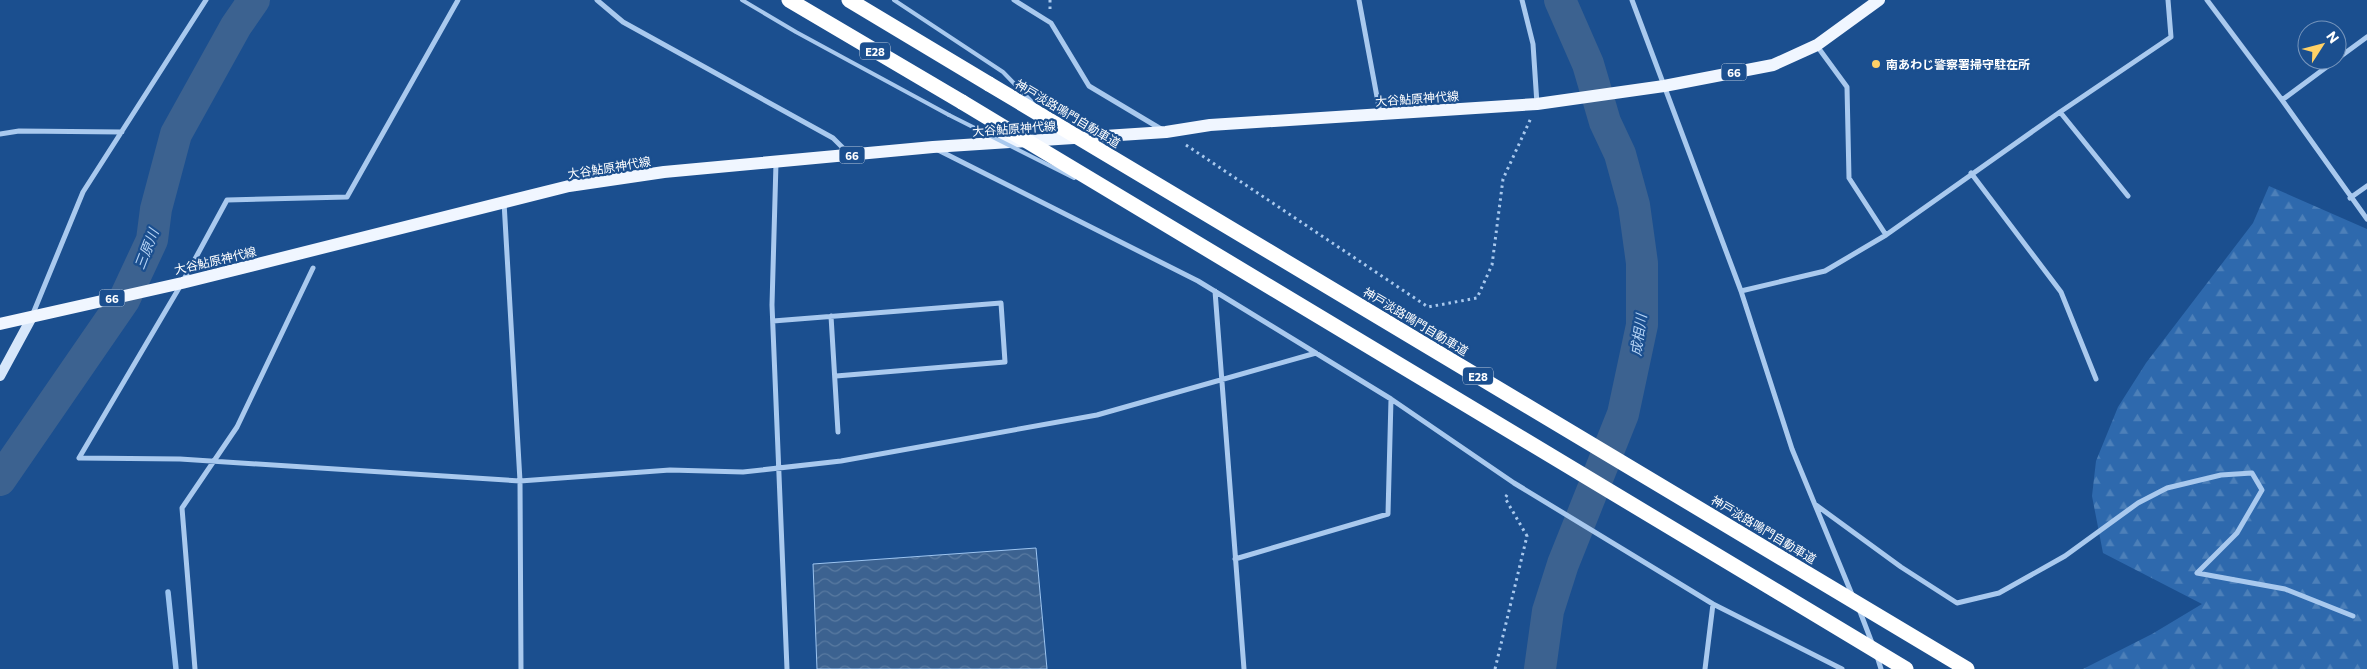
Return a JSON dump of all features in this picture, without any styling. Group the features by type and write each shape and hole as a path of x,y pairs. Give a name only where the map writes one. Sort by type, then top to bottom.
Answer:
{"highway":[{"name":"E28","path":"789,0 962,102 1139,210 1522,436 1906,669"},
{"name":"神戸淡路鳴門自動車道","path":"849,0 1967,669"}],"main road":[{"name":"大谷鮎原神代線","path":"176,284 570,186 664,172 933,148 1166,132 1210,124 1542,104 1664,86 1773,65 1817,45 1879,0"},
{"name":"66","path":"0,324 176,284"}],"street":[{"path":"0,376 32,316 83,192 206,0"},
{"path":"458,0 347,197 227,200 176,284 79,458 213,462 520,481 670,470 743,472 841,461 1096,415 1316,353"},
{"path":"597,0 623,22 833,138 851,156"},
{"path":"1014,0 1051,23 1089,86 1166,132"},
{"path":"1360,0 1380,114"},
{"path":"1522,0 1533,44 1542,104"},
{"path":"1632,0 1741,291 1792,449 1881,669"},
{"path":"1741,291 1825,271 1886,235 1971,173 2171,37 2168,0"},
{"path":"2207,0 2282,100 2350,198 2367,219"},
{"path":"2347,52 2367,37"},
{"path":"1817,45 1847,87 1849,178 1886,235"},
{"path":"2282,100 2322,70"},
{"path":"2060,112 2128,196"},
{"path":"0,134 19,131 122,132"},
{"path":"933,148 1056,208 1214,291 1391,398 1514,483 1713,604 1842,669"},
{"path":"776,163 773,321 787,669"},
{"path":"1971,173 2061,292 2096,379"},
{"path":"2350,198 2367,186"},
{"path":"504,202 520,481 521,669"},
{"path":"195,669 182,508 237,427 313,268"},
{"path":"1214,291 1244,669"},
{"path":"773,321 1001,303 1005,362 836,376"},
{"path":"831,316 838,432"},
{"path":"1236,559 1388,514 1391,398"},
{"path":"1816,506 1901,567 1957,602 1999,593 2065,556 2138,503 2167,488 2220,475 2252,473 2262,490 2237,533 2197,573 2285,589 2353,616"},
{"path":"1705,669 1713,604"}],"lane":[{"path":"742,0 796,32 949,115 1078,180"},
{"path":"894,0 1003,72 1049,118"},
{"path":"1087,184 1139,210"}],"path":[{"path":"1166,132 1428,307 1477,298 1492,265 1503,179 1542,104"},
{"path":"1495,669 1527,536 1505,498 1514,483"}],"green space":[{"path":"2269,186 2367,229 2367,669 2083,669 2152,634 2202,604 2103,553 2092,496 2096,461 2118,407 2146,363 2253,223"}],"water":[{"path":"1036,548 1047,669 817,669 813,564"}],"waterway":[{"name":"三原川","path":"0,480 124,300 152,240 156,209 176,134 236,26 254,0"},
{"name":"成相川","path":"1540,669 1548,611 1563,564 1623,414 1642,325 1642,263 1634,205 1620,154 1605,122 1588,64 1560,0"},
{"path":"168,592 176,669"}],"place":[{"name":"南あわじ警察署掃守駐在所","path":"1876,64"}]}
